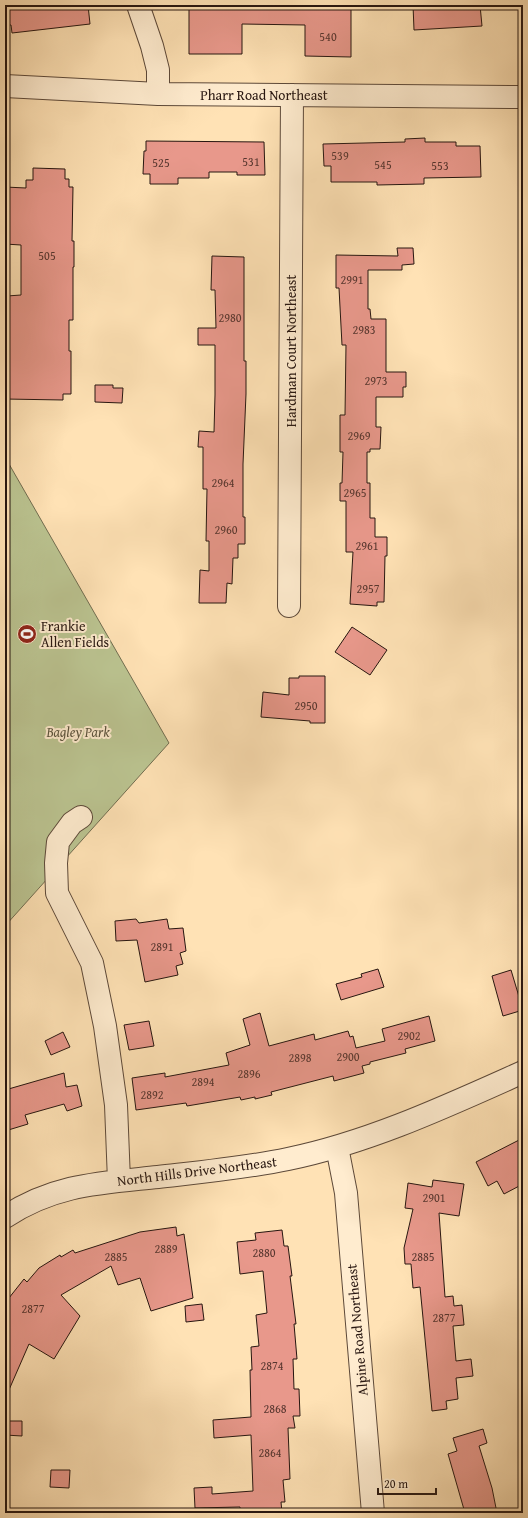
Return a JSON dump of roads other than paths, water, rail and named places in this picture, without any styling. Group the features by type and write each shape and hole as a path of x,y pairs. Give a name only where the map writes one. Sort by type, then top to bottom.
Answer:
{"street":[{"path":"138,5 152,46 158,70 158,94"},
{"name":"Pharr Road Northeast","path":"5,86 158,94 523,97"},
{"name":"Hardman Court Northeast","path":"289,606 292,95"},
{"path":"81,817 72,823 58,842 56,864 57,893 92,963 105,1026 116,1105 119,1181"},
{"name":"North Hills Drive Northeast","path":"5,1217 20,1207 49,1194 80,1185 239,1168 289,1159 337,1147 420,1118 523,1072"},
{"name":"Alpine Road Northeast","path":"337,1147 346,1193 373,1513"}],"place":[{"name":"Frankie Allen Fields","path":"27,634"}],"park label":[{"name":"Bagley Park","path":"78,732"}]}
